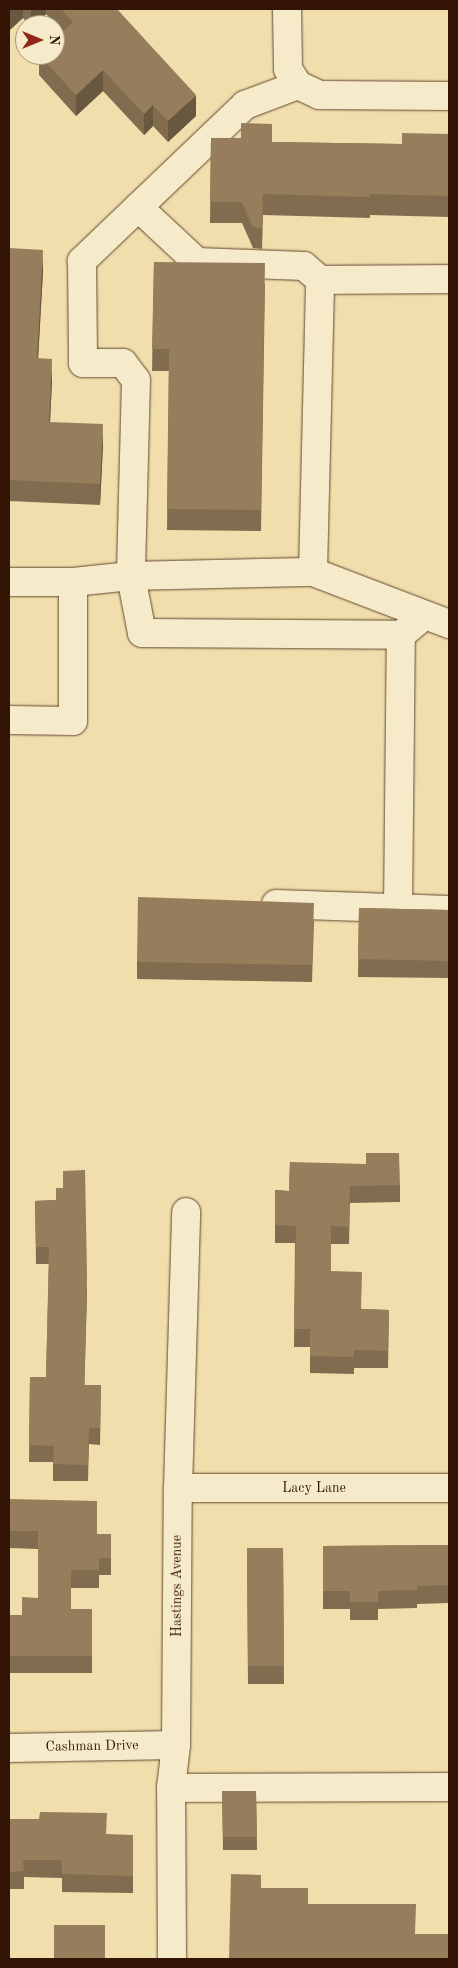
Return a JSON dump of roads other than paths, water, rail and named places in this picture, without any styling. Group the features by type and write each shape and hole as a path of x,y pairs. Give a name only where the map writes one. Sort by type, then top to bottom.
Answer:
{"street":[{"path":"287,9 288,69 298,85 319,95 449,96"},
{"path":"298,85 245,105 82,261 83,363 123,363 136,380 131,576 142,633 401,635 437,619"},
{"path":"138,207 197,262 304,266 320,280 449,279"},
{"path":"313,572 320,280"},
{"path":"9,582 73,582 131,576 313,572 437,619"},
{"path":"9,720 72,721 73,582"},
{"path":"398,908 401,635"},
{"path":"249,903 449,910"},
{"name":"Hastings Avenue","path":"172,1959 171,1788 176,1745 178,1488 186,1212"},
{"name":"Lacy Lane","path":"178,1488 449,1488"},
{"name":"Cashman Drive","path":"9,1748 176,1745"},
{"path":"171,1788 449,1787"}]}
